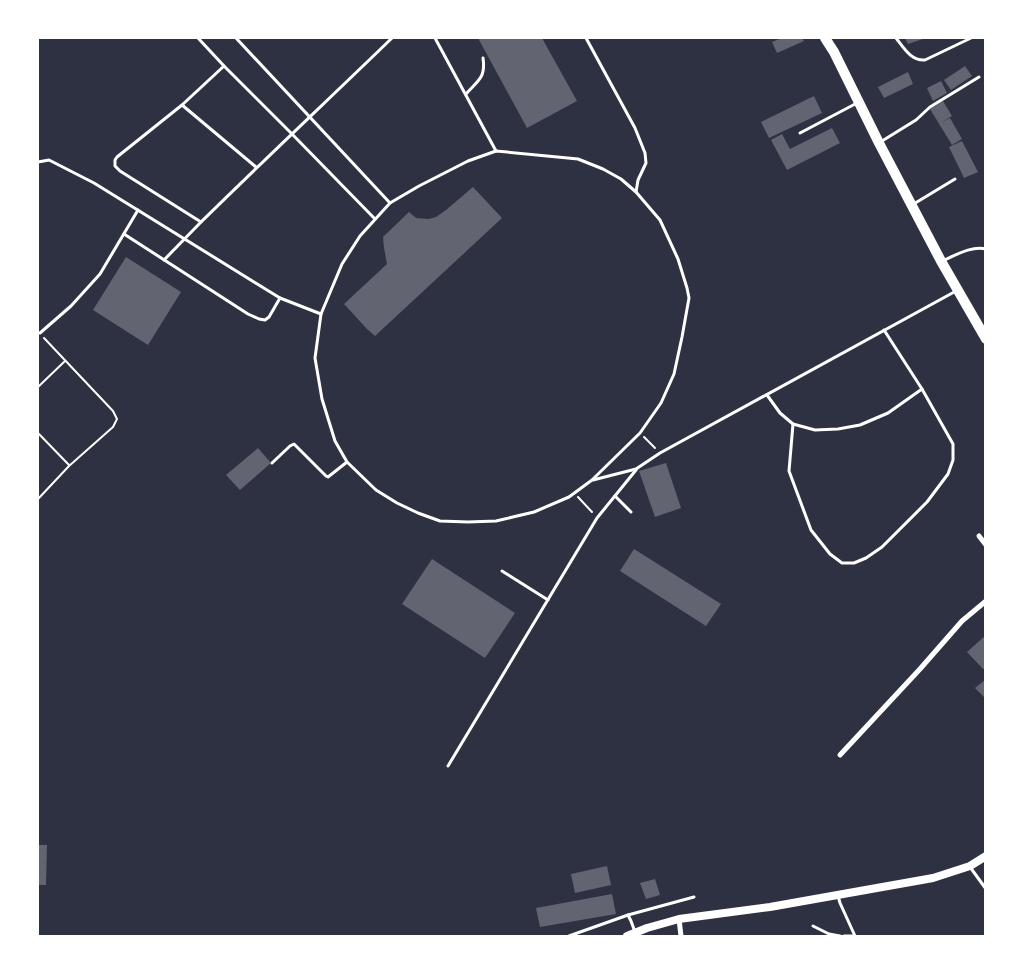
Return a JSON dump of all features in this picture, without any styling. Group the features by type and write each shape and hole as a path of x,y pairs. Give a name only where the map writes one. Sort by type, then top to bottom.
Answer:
{"highway":[{"path":"825,38 834,52 941,261 986,339"}],"street":[{"path":"979,536 986,545"},
{"path":"840,755 962,622 986,601"},
{"path":"627,936 679,919 770,906 933,878 970,866 986,856"},
{"path":"679,919 681,936"}],"lane":[{"path":"198,38 375,220"},
{"path":"236,38 390,203"},
{"path":"164,260 256,167 392,38"},
{"path":"435,38 496,151"},
{"path":"586,38 634,128 645,153 646,163 638,180 636,192"},
{"path":"896,38 910,56 918,61 925,60 971,38"},
{"path":"466,94 483,75 485,69 483,58"},
{"path":"201,222 120,172 115,166 115,160 182,105 224,66"},
{"path":"879,143 920,117 926,109 979,77"},
{"path":"800,133 859,102"},
{"path":"182,105 256,167"},
{"path":"496,151 578,159 621,179 636,192 660,220 678,259 689,298 674,374 661,403 640,433 592,480 569,497 534,512 496,521 440,521 411,510 376,490 347,462 336,441 322,399 315,358 321,314 342,264 360,236 390,203 468,161 496,151"},
{"path":"38,162 48,160 94,183 280,298 321,314"},
{"path":"912,205 956,179"},
{"path":"40,333 71,306 100,274 138,210"},
{"path":"124,234 248,314 259,319 265,320 269,317 280,298"},
{"path":"941,261 973,248 986,249"},
{"path":"448,766 597,518 636,469 660,453 958,291"},
{"path":"793,424 789,471 810,530 830,554 842,563 854,563 882,548 927,502 948,474 953,460 953,444 922,389 884,330"},
{"path":"768,394 780,412 793,424 815,430 838,429 860,425 888,413 922,389"},
{"path":"272,463 294,444 328,477 347,462"},
{"path":"592,480 636,469"},
{"path":"614,496 630,512"},
{"path":"502,571 548,600"},
{"path":"970,866 986,889"},
{"path":"838,895 855,936 844,936"},
{"path":"569,936 628,915 694,897"},
{"path":"628,915 636,933"},
{"path":"813,926 829,934 840,936"}],"path":[{"path":"38,498 69,466 113,428 117,419 113,412 40,333"},
{"path":"38,387 65,361"},
{"path":"38,433 69,466"},
{"path":"640,433 660,453"},
{"path":"575,493 597,518"}],"building":[{"path":"478,38 542,38 577,101 527,128"},
{"path":"782,38 802,38 804,41 777,53 772,42"},
{"path":"905,38 926,38 908,44"},
{"path":"965,66 972,76 951,90 944,80"},
{"path":"908,72 913,84 884,98 878,87"},
{"path":"941,81 947,93 933,101 927,88"},
{"path":"814,96 822,113 769,138 761,122"},
{"path":"943,101 952,116 942,122 950,118 962,139 952,145 930,109"},
{"path":"832,128 840,143 787,170 771,140 782,134 790,149"},
{"path":"962,141 978,172 964,178 949,147"},
{"path":"473,187 502,218 375,336 344,304 387,264 383,237 409,212 416,218 429,219 436,217"},
{"path":"126,257 181,292 148,345 93,310"},
{"path":"258,448 271,463 240,490 226,475"},
{"path":"666,463 681,508 655,517 639,471"},
{"path":"634,549 721,604 706,626 620,571"},
{"path":"432,559 515,613 485,658 402,604"},
{"path":"986,635 986,668 983,669 967,652"},
{"path":"986,679 986,699 975,688"},
{"path":"38,845 47,845 46,885 38,885"},
{"path":"607,866 611,885 575,893 571,874"},
{"path":"655,879 660,895 646,899 640,883"},
{"path":"612,894 616,914 540,927 536,908"}]}
